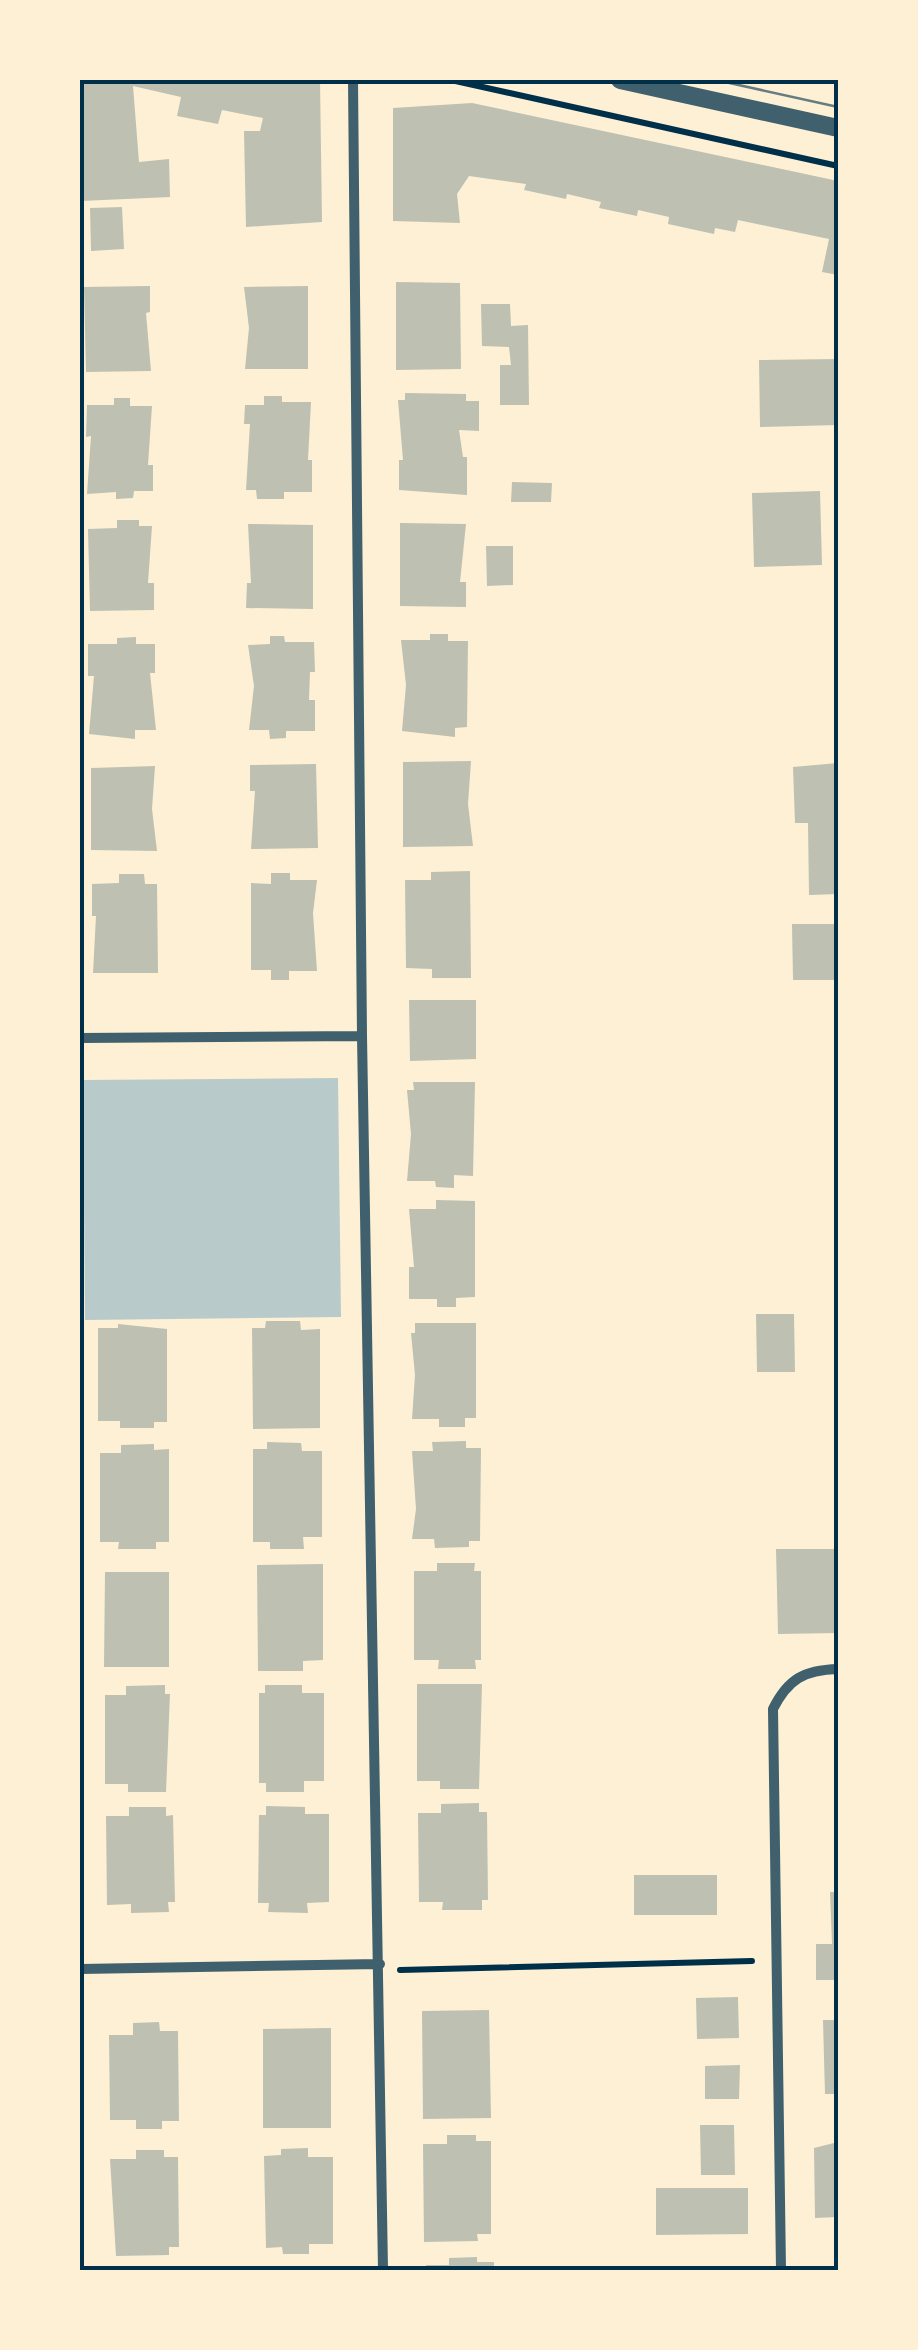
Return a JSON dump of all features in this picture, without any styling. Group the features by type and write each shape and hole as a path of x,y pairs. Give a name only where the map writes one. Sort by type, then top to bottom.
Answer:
{"street":[{"path":"353,80 362,1036 383,2270"},
{"path":"620,80 838,128"},
{"path":"80,1038 362,1036"},
{"path":"781,2270 773,1709 786,1682 815,1670 838,1669"},
{"path":"80,1969 380,1964"}],"path":[{"path":"451,80 838,166"},
{"path":"380,1964 405,1972 775,1960"}],"shaded area":[{"path":"338,1078 341,1317 85,1320 83,1080"}],"building":[{"path":"80,80 320,80 322,222 246,227 244,131 260,131 263,118 222,110 218,124 177,116 181,97 133,86 139,162 169,159 170,197 81,201"},
{"path":"472,103 838,181 838,275 822,272 829,239 738,220 735,232 715,228 714,234 668,224 669,217 638,210 637,216 599,208 601,202 567,194 566,199 524,190 526,184 469,176 457,194 460,223 393,221 393,108"},
{"path":"122,207 124,249 91,251 90,208"},
{"path":"396,282 460,283 461,369 396,370"},
{"path":"150,286 150,312 146,313 151,371 86,372 84,287"},
{"path":"308,286 308,369 245,369 249,328 244,287"},
{"path":"481,304 510,304 511,326 528,325 529,405 500,405 500,365 511,365 509,347 482,346"},
{"path":"838,359 838,425 760,427 759,360"},
{"path":"405,393 466,394 466,401 479,401 479,431 459,430 463,457 467,457 467,495 399,490 399,460 403,460 398,400 405,400"},
{"path":"264,396 282,396 282,402 311,402 308,460 312,460 312,492 284,492 284,499 257,499 256,490 246,490 250,424 244,424 245,405 264,405"},
{"path":"114,398 130,398 130,406 152,406 148,465 153,465 153,491 134,491 133,498 116,499 116,492 87,494 91,436 86,437 87,405 114,405"},
{"path":"512,482 552,483 551,502 511,502"},
{"path":"820,491 822,565 754,567 752,493"},
{"path":"117,520 139,520 139,526 152,526 148,583 154,583 154,610 90,611 88,529 117,528"},
{"path":"400,523 466,524 460,582 466,582 466,607 400,606"},
{"path":"248,524 313,525 313,609 246,608 247,583 251,583"},
{"path":"486,546 513,546 513,585 487,586"},
{"path":"430,634 448,634 448,641 468,641 467,727 455,728 455,737 402,731 406,685 401,640 430,640"},
{"path":"270,636 284,636 285,642 314,642 315,672 310,672 309,700 315,700 315,731 286,731 286,738 270,739 269,730 249,730 254,686 248,645 270,644"},
{"path":"136,637 136,644 155,644 155,673 150,673 156,730 135,730 135,739 89,734 94,676 88,676 88,644 117,644 117,638"},
{"path":"471,761 468,804 473,846 403,847 403,762"},
{"path":"838,763 838,894 809,895 808,823 795,823 793,767"},
{"path":"316,764 318,848 251,849 255,791 250,791 250,765"},
{"path":"155,766 152,809 157,851 91,850 91,768"},
{"path":"470,871 471,978 432,978 432,969 406,968 405,880 431,880 431,872"},
{"path":"271,873 290,873 290,880 317,880 313,913 317,971 289,971 289,980 271,980 271,970 251,970 251,883 271,884"},
{"path":"119,874 144,874 145,884 157,884 158,973 93,973 96,916 92,916 92,884 119,883"},
{"path":"792,924 838,924 838,980 793,980"},
{"path":"409,1000 476,1000 476,1059 410,1061"},
{"path":"413,1082 475,1082 473,1176 454,1175 454,1188 436,1187 435,1181 407,1181 411,1134 407,1090 414,1090"},
{"path":"436,1200 475,1201 475,1297 456,1298 456,1307 437,1307 437,1299 409,1299 409,1267 414,1267 409,1209 436,1209"},
{"path":"756,1314 794,1314 795,1372 757,1372"},
{"path":"266,1321 300,1321 301,1330 320,1329 320,1428 253,1429 252,1328 265,1328"},
{"path":"415,1323 476,1323 476,1418 465,1418 465,1427 439,1427 439,1419 412,1419 415,1375 411,1333 415,1333"},
{"path":"118,1324 167,1329 167,1422 154,1422 154,1428 120,1428 120,1421 98,1421 98,1328 118,1328"},
{"path":"466,1441 466,1448 481,1448 480,1541 469,1541 469,1547 435,1548 434,1539 412,1539 416,1509 412,1451 433,1451 432,1442"},
{"path":"267,1442 301,1443 302,1451 322,1451 322,1537 303,1537 304,1549 270,1549 270,1542 253,1542 253,1449 267,1449"},
{"path":"154,1444 154,1450 169,1449 169,1542 156,1542 156,1549 118,1549 119,1542 100,1542 100,1453 121,1453 121,1445"},
{"path":"776,1549 838,1549 838,1633 778,1634"},
{"path":"437,1563 475,1563 474,1571 481,1571 481,1660 475,1660 476,1669 438,1669 439,1660 414,1660 414,1571 437,1571"},
{"path":"323,1564 323,1660 303,1661 303,1671 258,1671 257,1565"},
{"path":"105,1572 169,1572 169,1667 104,1667"},
{"path":"417,1684 482,1684 479,1789 440,1789 440,1781 417,1781"},
{"path":"165,1685 165,1694 170,1694 166,1792 128,1792 128,1784 105,1784 105,1695 126,1695 126,1686"},
{"path":"265,1685 302,1685 302,1693 324,1693 324,1781 304,1781 304,1792 266,1792 266,1783 259,1783 259,1693 265,1693"},
{"path":"479,1803 479,1812 487,1812 488,1900 482,1900 482,1910 442,1910 443,1902 419,1902 418,1813 441,1813 441,1804"},
{"path":"266,1806 305,1807 305,1814 329,1814 329,1902 307,1903 308,1913 268,1912 269,1903 258,1903 259,1815 266,1815"},
{"path":"129,1807 166,1807 166,1816 173,1815 175,1902 168,1902 169,1912 131,1913 131,1904 107,1905 106,1816 129,1816"},
{"path":"634,1875 717,1875 717,1915 634,1915"},
{"path":"830,1892 838,1892 838,1980 816,1980 816,1944 832,1944"},
{"path":"738,1997 739,2038 697,2039 696,1998"},
{"path":"489,2010 491,2118 423,2119 422,2011"},
{"path":"823,2020 838,2020 838,2094 825,2094"},
{"path":"159,2022 160,2031 178,2031 179,2121 162,2121 162,2129 136,2129 136,2120 110,2120 109,2035 133,2035 133,2023"},
{"path":"331,2028 331,2128 263,2128 263,2029"},
{"path":"740,2065 739,2099 705,2099 705,2066"},
{"path":"700,2125 734,2125 735,2175 701,2175"},
{"path":"447,2135 476,2135 476,2141 491,2141 491,2234 477,2234 478,2241 424,2242 423,2144 447,2144"},
{"path":"838,2142 838,2217 815,2218 814,2148"},
{"path":"308,2148 308,2157 333,2157 333,2244 309,2244 309,2254 283,2254 282,2247 266,2248 264,2156 281,2155 281,2149"},
{"path":"136,2150 164,2150 164,2157 178,2157 179,2247 169,2247 169,2255 116,2256 110,2159 136,2159"},
{"path":"656,2188 748,2188 748,2234 656,2235"},
{"path":"477,2257 477,2262 494,2262 494,2270 426,2270 426,2265 449,2265 449,2258"}],"tram line":[{"path":"716,80 838,107"}]}
